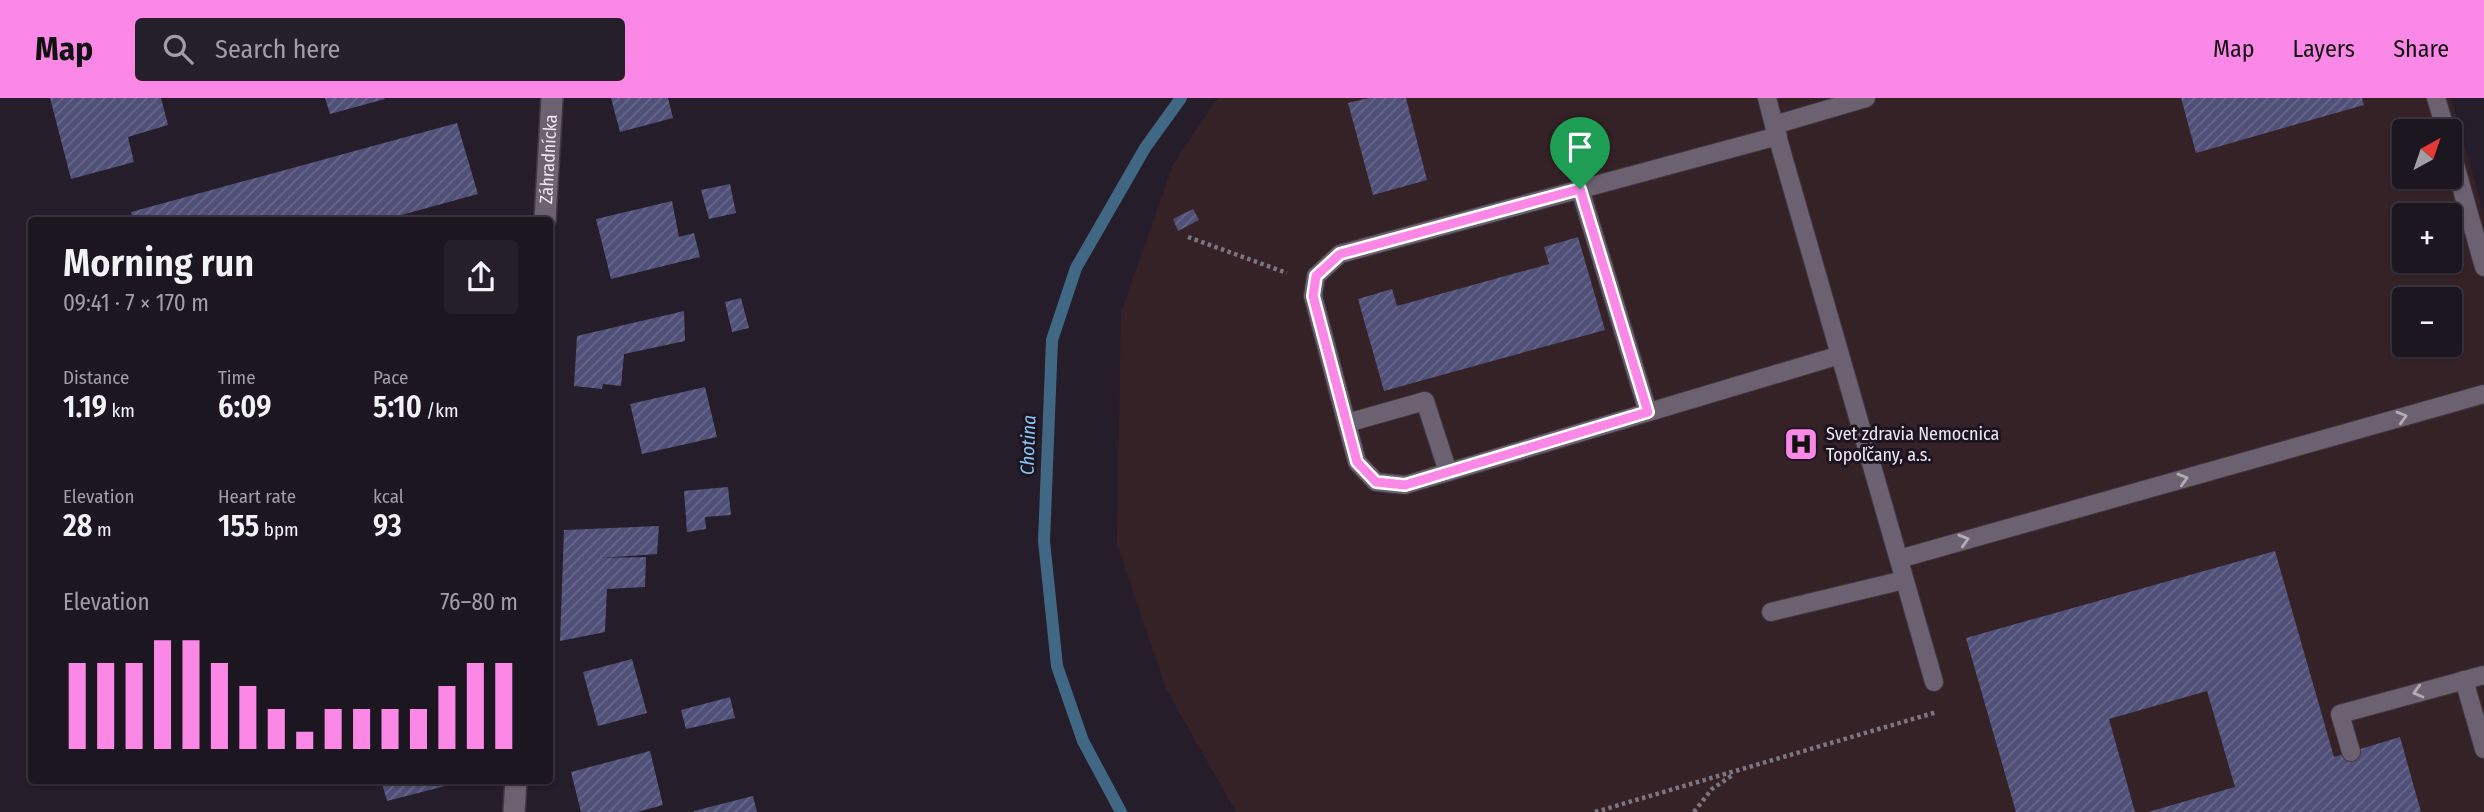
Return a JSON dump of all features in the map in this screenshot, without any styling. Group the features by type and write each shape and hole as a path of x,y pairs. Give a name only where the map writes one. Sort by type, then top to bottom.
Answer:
{"street":[{"name":"Záhradnícka","path":"545,217 552,98"},
{"path":"514,812 516,784"}],"lane":[{"path":"1767,98 1934,681"},
{"path":"1840,355 1405,485 1376,482 1357,462 1313,296 1316,276 1340,254 1580,189 1776,131 1866,98"},
{"path":"2436,98 2442,119"},
{"path":"1580,189 1648,412"},
{"path":"2462,189 2484,267"},
{"path":"1899,559 2484,394"},
{"path":"1347,423 1425,401 1448,472"},
{"path":"1771,612 1904,580"},
{"path":"2351,752 2340,714 2484,675"},
{"path":"2464,680 2484,749"}],"path":[{"path":"1188,237 1294,276 1315,280"},
{"path":"1595,812 1941,711 1934,681"},
{"path":"1694,812 1712,789 1737,771"}],"shaded area":[{"name":"Svet zdravia Nemocnica Topoľčany, a.s.","path":"1218,98 2451,98 2457,119 2392,119 2392,189 2462,189 2462,137 2484,214 2484,812 1236,812 1166,689 1117,544 1121,313 1173,165"}],"building":[{"path":"50,98 161,98 168,125 128,137 134,162 71,179"},
{"path":"325,98 384,98 385,99 330,114"},
{"path":"611,98 668,98 673,118 620,132"},
{"path":"1369,98 1406,98 1427,180 1373,195 1348,103"},
{"path":"2181,98 2362,98 2364,105 2196,153"},
{"path":"457,123 478,194 394,217 132,217 131,212"},
{"path":"730,184 736,213 709,219 701,190"},
{"path":"672,201 679,237 694,233 700,257 611,279 596,219"},
{"path":"1193,209 1199,220 1178,231 1173,219"},
{"path":"1578,237 1605,330 1384,391 1358,299 1392,289 1397,306 1549,264 1544,247"},
{"path":"741,298 749,328 732,332 725,302"},
{"path":"684,311 685,341 624,354 621,386 603,384 602,389 574,386 577,336"},
{"path":"705,387 717,437 642,454 630,404"},
{"path":"728,487 731,515 705,517 706,529 687,532 684,491"},
{"path":"659,526 657,554 601,558 646,557 645,587 607,589 605,632 560,641 564,530"},
{"path":"2275,551 2334,757 2400,737 2421,812 2148,812 2235,787 2207,691 2109,719 2135,812 2016,812 1966,638"},
{"path":"632,659 647,713 598,726 583,672"},
{"path":"730,697 735,718 686,729 681,710"},
{"path":"650,751 663,805 637,812 581,812 571,772"},
{"path":"382,784 449,784 449,785 387,801"},
{"path":"753,796 757,812 694,812 694,811"}],"waterway":[{"name":"Chotina","path":"1121,812 1083,741 1057,666 1044,541 1052,340 1076,268 1145,148 1181,98"}],"place":[{"name":"Svet zdravia Nemocnica Topoľčany, a.s.","path":"1801,444"}],"route":[{"path":"1580,189 1648,412 1405,485 1376,482 1357,462 1313,296 1316,276 1340,254 1580,189"}]}
